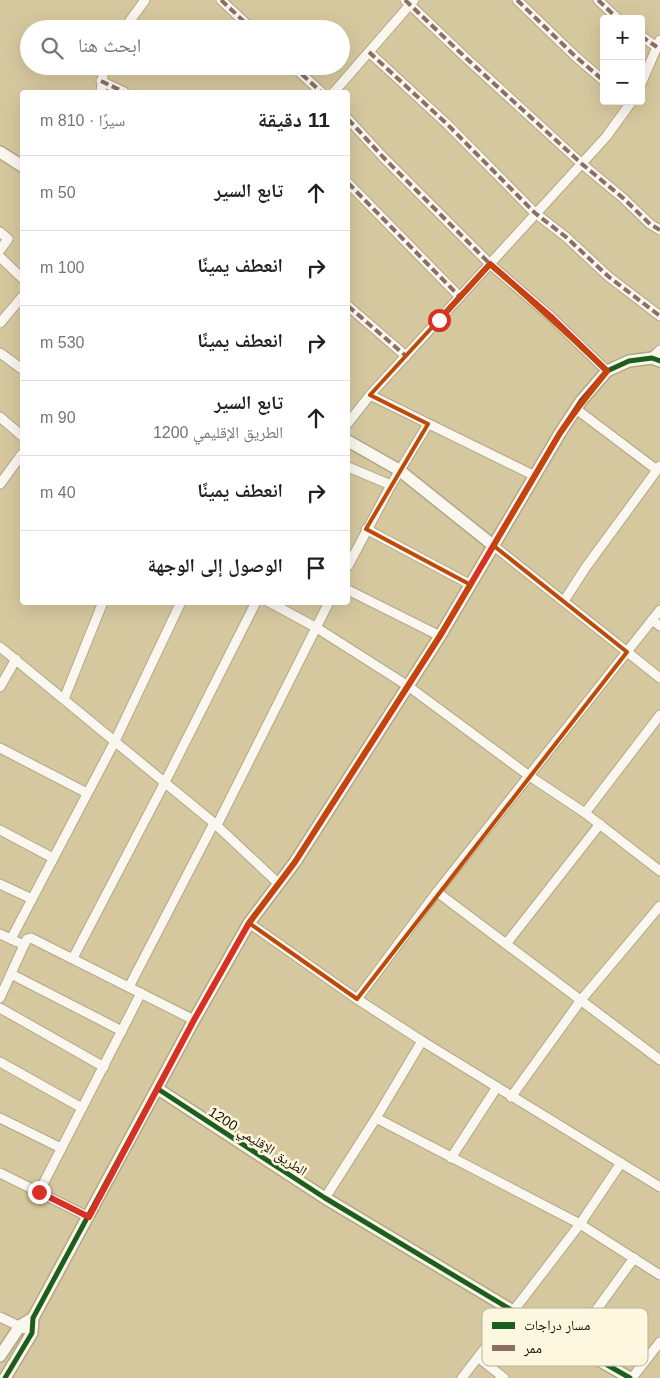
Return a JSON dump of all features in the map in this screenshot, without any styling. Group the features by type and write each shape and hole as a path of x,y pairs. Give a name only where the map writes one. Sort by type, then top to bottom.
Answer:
{"street":[{"path":"131,20 145,0"},
{"path":"221,0 242,20"},
{"path":"517,0 600,78"},
{"path":"598,0 614,15"},
{"path":"350,74 410,1 466,58 582,164 650,224 660,230"},
{"path":"645,38 658,44 645,75"},
{"path":"369,52 470,147 535,213 566,237 616,282 660,316"},
{"path":"101,90 102,75"},
{"path":"303,75 319,90"},
{"path":"336,90 349,75"},
{"path":"101,81 120,90"},
{"path":"350,420 370,395 606,137 628,105"},
{"path":"350,121 383,157 490,264 550,316 607,371"},
{"path":"0,152 20,165"},
{"path":"350,185 460,297"},
{"path":"0,232 8,239 0,250"},
{"path":"0,257 20,276"},
{"path":"0,323 20,299"},
{"path":"350,308 406,356"},
{"path":"0,353 20,368"},
{"path":"5,1378 32,1333 33,1318 194,1020 249,923 295,862 440,636 534,475 576,409 607,371 629,361 657,357"},
{"path":"370,395 534,475"},
{"path":"564,601 586,567 658,468 576,409"},
{"path":"0,417 20,434"},
{"path":"350,562 390,484 428,424"},
{"path":"350,442 399,470 660,678"},
{"path":"0,484 20,457"},
{"path":"350,468 390,484"},
{"path":"366,529 471,584"},
{"path":"350,591 440,636"},
{"path":"64,699 102,605"},
{"path":"11,939 115,741 180,605"},
{"path":"73,958 254,605"},
{"path":"275,605 317,628 408,686 528,775 600,824 660,871"},
{"path":"129,987 328,605"},
{"path":"357,998 528,775 660,610"},
{"path":"652,620 660,626"},
{"path":"0,647 215,824 278,883"},
{"path":"0,687 16,659"},
{"path":"585,813 660,715"},
{"path":"0,748 87,793"},
{"path":"506,944 600,824"},
{"path":"0,830 53,858"},
{"path":"0,884 32,899"},
{"path":"437,892 658,1055"},
{"path":"511,1096 581,1000 660,906"},
{"path":"249,923 357,998 422,1040 660,1187"},
{"path":"0,934 24,945"},
{"path":"0,998 27,939 33,938 194,1020"},
{"path":"11,974 122,1031"},
{"path":"39,1192 141,993"},
{"path":"0,1008 104,1067"},
{"path":"326,1198 422,1040"},
{"path":"0,1062 82,1108"},
{"path":"451,1158 497,1087"},
{"name":"الطريق الإقليمي 1200","path":"158,1089 326,1198 509,1308"},
{"path":"0,1118 61,1148"},
{"path":"376,1118 580,1224 660,1275"},
{"path":"516,1308 580,1224 621,1163"},
{"path":"0,1173 89,1217"},
{"path":"598,1308 634,1258"},
{"path":"0,1317 32,1333"},
{"path":"0,1356 20,1326 33,1318"},
{"path":"648,1357 660,1342"},
{"path":"462,1378 482,1352"},
{"path":"478,1357 482,1360"},
{"path":"489,1366 504,1378"},
{"name":"الطريق الإقليمي 1200","path":"610,1366 631,1378"},
{"path":"631,1378 641,1366"}],"highlighted area":[{"path":"490,264 607,371 560,433 494,546 627,652 357,999 249,923 295,862 471,585 366,529 428,424 370,395"}],"marked path":[{"path":"221,0 242,20"},
{"path":"405,0 582,164 623,198 650,224 660,230"},
{"path":"517,0 600,78"},
{"path":"598,0 614,15"},
{"path":"645,39 657,47"},
{"path":"369,52 447,124 535,213 566,237 609,277 660,316"},
{"path":"303,75 319,90"},
{"path":"101,81 120,90"},
{"path":"350,121 383,157 490,264 550,316 607,371"},
{"path":"350,185 460,297"},
{"path":"350,308 406,356"}],"cycle path":[{"path":"5,1378 32,1333 33,1318 194,1020 249,923 295,862 440,636 560,433 581,401 607,371 629,361 652,358 660,361"},
{"path":"158,1089 325,1198 508,1308"},
{"path":"609,1366 630,1378"}],"route":[{"path":"39,1192 89,1217 194,1020 249,923 295,862 440,636 560,433 594,385 607,371 591,358 550,316 490,264 439,320"}]}
